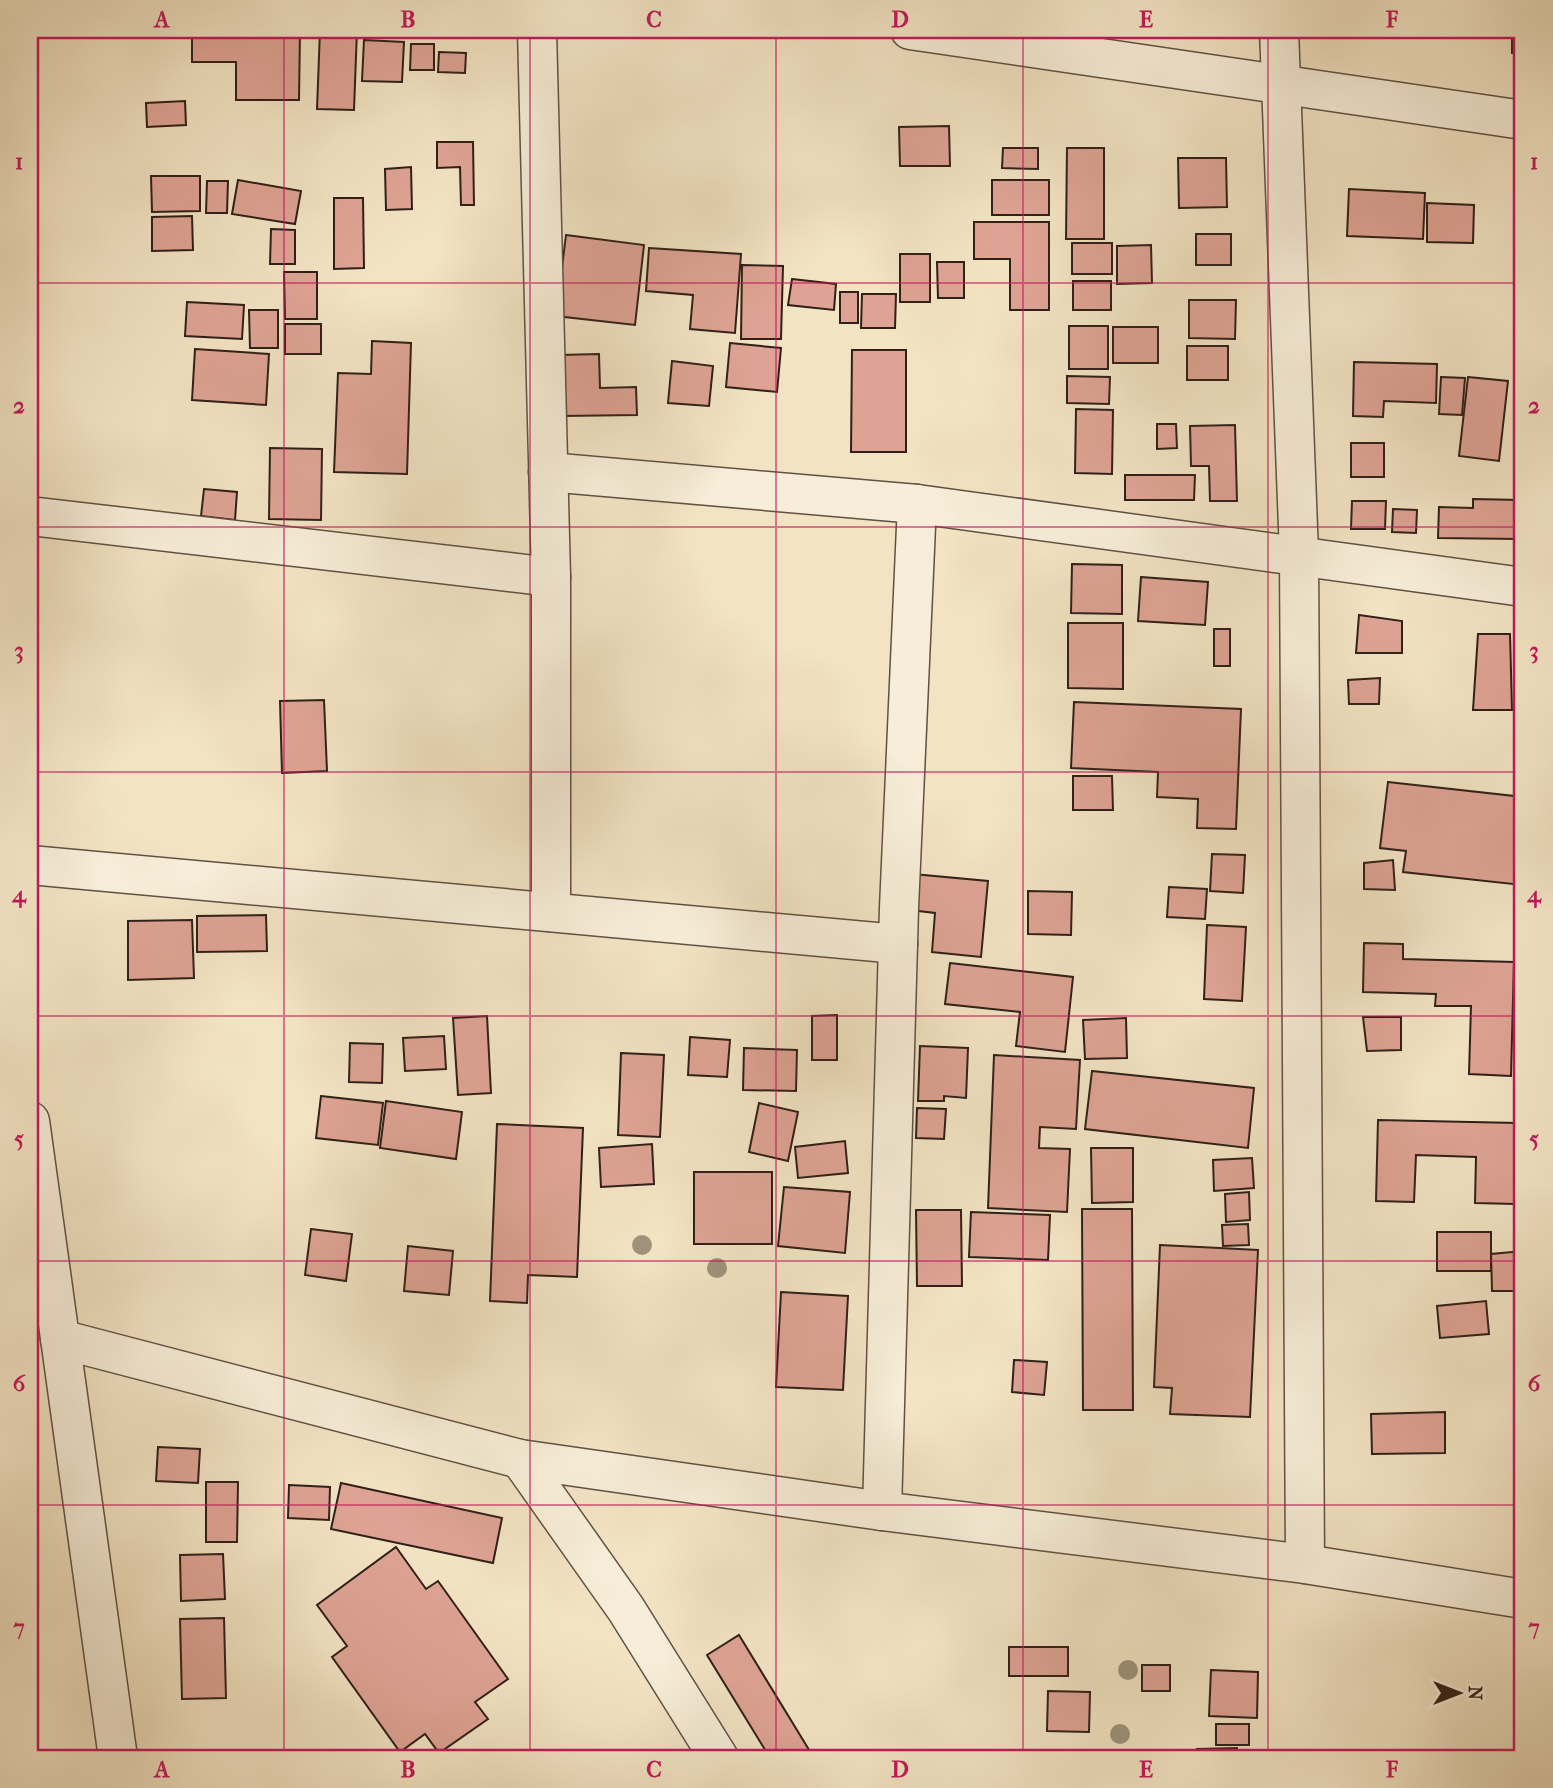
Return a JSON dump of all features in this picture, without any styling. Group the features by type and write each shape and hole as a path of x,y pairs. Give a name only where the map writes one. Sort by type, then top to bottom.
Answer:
{"street":[{"path":"537,30 551,578 551,912"},
{"path":"910,30 1523,120"},
{"path":"1279,30 1299,554 1305,1564"},
{"path":"548,472 917,504 1299,554 1523,587"},
{"path":"882,1510 898,944 917,504"},
{"path":"30,516 551,578"},
{"path":"30,865 898,944"},
{"path":"30,1121 118,1758"},
{"path":"60,1339 520,1459 882,1510 1305,1564 1523,1598"},
{"path":"520,1459 626,1609 719,1758"}],"building":[{"path":"192,30 300,30 299,100 236,100 236,62 192,62"},
{"path":"320,30 357,30 354,110 317,109"},
{"path":"1512,30 1523,30 1523,53 1512,53"},
{"path":"364,40 404,42 402,82 362,81"},
{"path":"411,44 434,44 434,70 410,70"},
{"path":"439,52 466,53 465,73 438,72"},
{"path":"185,101 186,125 147,127 146,103"},
{"path":"949,126 950,166 900,166 899,127"},
{"path":"437,142 473,142 474,205 461,205 460,167 437,168"},
{"path":"1003,148 1038,148 1038,169 1002,168"},
{"path":"1067,148 1104,148 1104,239 1066,239"},
{"path":"1178,158 1226,158 1227,207 1179,208"},
{"path":"411,167 412,209 386,210 385,169"},
{"path":"151,176 200,176 200,211 152,212"},
{"path":"238,180 301,191 295,224 232,214"},
{"path":"992,180 1049,180 1049,215 992,215"},
{"path":"207,181 228,181 227,213 206,213"},
{"path":"1349,189 1425,193 1423,239 1347,236"},
{"path":"334,198 363,198 364,268 334,269"},
{"path":"1427,203 1474,205 1473,243 1427,242"},
{"path":"192,216 193,250 152,251 152,217"},
{"path":"974,222 1049,222 1049,310 1010,310 1010,259 974,259"},
{"path":"271,229 295,230 295,264 270,264"},
{"path":"1196,234 1231,234 1231,265 1196,265"},
{"path":"566,235 644,245 635,325 556,316"},
{"path":"1072,243 1112,243 1112,274 1072,274"},
{"path":"1151,245 1152,283 1117,284 1117,246"},
{"path":"649,248 741,254 735,333 690,329 693,295 646,291"},
{"path":"900,254 930,254 930,302 900,302"},
{"path":"937,262 964,262 964,298 938,298"},
{"path":"742,265 783,266 781,339 741,339"},
{"path":"284,272 317,272 317,319 285,319"},
{"path":"792,279 836,284 834,310 788,305"},
{"path":"1073,281 1111,281 1111,310 1073,310"},
{"path":"840,292 858,292 858,323 840,323"},
{"path":"862,294 896,294 895,328 861,328"},
{"path":"1189,300 1236,300 1235,339 1189,338"},
{"path":"187,302 244,305 242,339 185,336"},
{"path":"249,310 278,310 278,348 250,348"},
{"path":"285,324 321,324 321,354 285,354"},
{"path":"1069,326 1108,326 1108,369 1069,369"},
{"path":"1113,327 1158,327 1158,363 1113,363"},
{"path":"372,341 411,343 407,474 334,472 338,373 371,374"},
{"path":"730,343 781,348 777,392 726,387"},
{"path":"1187,346 1228,346 1228,380 1187,380"},
{"path":"195,349 269,354 266,405 192,400"},
{"path":"852,350 906,350 906,452 851,452"},
{"path":"599,354 600,388 636,387 637,415 561,416 559,355"},
{"path":"672,361 713,366 709,406 668,403"},
{"path":"1354,362 1437,364 1436,403 1384,401 1383,417 1353,416"},
{"path":"1067,376 1110,377 1109,404 1067,403"},
{"path":"1441,377 1465,378 1462,415 1439,414"},
{"path":"1468,377 1508,381 1499,461 1459,456"},
{"path":"1076,409 1113,410 1112,474 1075,473"},
{"path":"1157,424 1176,424 1177,448 1157,449"},
{"path":"1235,425 1237,501 1210,501 1209,466 1191,466 1190,426"},
{"path":"1351,443 1384,443 1384,477 1351,477"},
{"path":"270,448 322,449 321,520 269,519"},
{"path":"1125,475 1195,475 1194,500 1125,500"},
{"path":"204,489 237,492 235,520 201,516"},
{"path":"1473,499 1520,500 1519,539 1438,538 1439,507 1473,508"},
{"path":"1352,501 1386,501 1385,529 1351,529"},
{"path":"1393,509 1417,510 1416,533 1392,532"},
{"path":"1072,564 1122,565 1122,614 1071,613"},
{"path":"1141,577 1208,582 1205,625 1138,621"},
{"path":"1359,615 1402,621 1402,653 1356,653"},
{"path":"1068,623 1123,623 1123,689 1068,688"},
{"path":"1214,629 1230,629 1230,666 1214,666"},
{"path":"1478,634 1510,634 1512,710 1473,710"},
{"path":"1380,678 1379,704 1349,704 1348,680"},
{"path":"324,700 327,771 282,773 280,701"},
{"path":"1074,702 1241,709 1236,829 1197,828 1198,799 1157,797 1158,772 1071,768"},
{"path":"1073,776 1112,776 1113,810 1073,810"},
{"path":"1388,782 1523,797 1522,885 1403,872 1406,851 1380,848"},
{"path":"1212,854 1245,855 1243,893 1210,891"},
{"path":"1393,860 1395,890 1364,889 1364,863"},
{"path":"913,874 988,881 981,957 932,952 935,913 910,910"},
{"path":"1169,887 1207,889 1205,919 1167,917"},
{"path":"1028,891 1072,892 1071,935 1028,934"},
{"path":"266,915 267,951 197,952 197,916"},
{"path":"192,920 194,978 128,980 128,921"},
{"path":"1207,925 1246,927 1242,1001 1204,999"},
{"path":"1364,943 1403,944 1403,959 1514,962 1511,1076 1469,1074 1471,1006 1435,1006 1436,994 1363,992"},
{"path":"950,963 1073,977 1065,1052 1016,1046 1020,1012 945,1004"},
{"path":"837,1015 837,1060 812,1060 812,1016"},
{"path":"487,1016 491,1093 458,1095 453,1018"},
{"path":"1363,1017 1401,1017 1401,1050 1367,1051"},
{"path":"1126,1018 1127,1058 1085,1059 1083,1020"},
{"path":"444,1036 446,1069 405,1071 403,1038"},
{"path":"690,1037 730,1040 727,1077 688,1075"},
{"path":"350,1043 383,1044 382,1083 349,1082"},
{"path":"920,1046 968,1048 966,1098 944,1096 944,1101 918,1101"},
{"path":"744,1048 797,1050 796,1091 743,1090"},
{"path":"621,1053 664,1055 660,1137 618,1135"},
{"path":"994,1055 1080,1060 1076,1129 1040,1127 1039,1148 1070,1149 1067,1212 988,1208"},
{"path":"1092,1071 1254,1088 1248,1148 1085,1129"},
{"path":"321,1096 383,1103 378,1145 316,1138"},
{"path":"386,1101 462,1112 456,1159 380,1148"},
{"path":"759,1103 798,1112 788,1161 749,1152"},
{"path":"917,1108 946,1109 944,1139 916,1138"},
{"path":"1378,1120 1517,1123 1515,1204 1475,1203 1476,1157 1416,1155 1414,1202 1376,1201"},
{"path":"497,1124 583,1128 577,1277 528,1275 527,1303 490,1301"},
{"path":"845,1141 848,1173 798,1178 795,1147"},
{"path":"652,1144 654,1184 601,1187 599,1148"},
{"path":"1091,1148 1133,1148 1133,1202 1092,1203"},
{"path":"1252,1158 1254,1188 1214,1191 1213,1160"},
{"path":"694,1172 772,1172 772,1244 694,1244"},
{"path":"784,1187 850,1192 845,1253 778,1246"},
{"path":"1249,1192 1250,1220 1226,1222 1225,1194"},
{"path":"1082,1209 1132,1209 1133,1410 1083,1410"},
{"path":"916,1210 961,1210 962,1286 917,1286"},
{"path":"971,1212 1050,1215 1048,1260 969,1257"},
{"path":"1248,1224 1249,1245 1223,1246 1222,1225"},
{"path":"311,1229 352,1234 346,1281 305,1275"},
{"path":"1437,1232 1491,1232 1491,1271 1437,1271"},
{"path":"1160,1245 1258,1250 1250,1417 1170,1414 1172,1388 1154,1387"},
{"path":"408,1246 453,1251 449,1295 404,1291"},
{"path":"1523,1251 1523,1291 1492,1291 1491,1254"},
{"path":"781,1292 848,1296 843,1390 776,1387"},
{"path":"1486,1301 1489,1334 1440,1338 1437,1306"},
{"path":"1014,1360 1047,1362 1044,1395 1012,1392"},
{"path":"1445,1412 1445,1453 1372,1454 1371,1414"},
{"path":"158,1447 200,1449 198,1483 156,1481"},
{"path":"206,1482 238,1482 237,1542 206,1542"},
{"path":"341,1483 502,1518 493,1563 331,1529"},
{"path":"289,1485 330,1487 329,1520 288,1518"},
{"path":"396,1547 426,1589 438,1581 508,1679 475,1702 488,1719 439,1753 425,1734 400,1752 332,1657 347,1646 317,1605"},
{"path":"223,1554 225,1599 181,1601 180,1555"},
{"path":"224,1618 226,1698 182,1699 180,1619"},
{"path":"739,1635 814,1758 770,1758 707,1655"},
{"path":"1009,1647 1068,1647 1068,1676 1009,1676"},
{"path":"1142,1665 1170,1665 1170,1691 1142,1691"},
{"path":"1211,1670 1258,1672 1257,1718 1209,1716"},
{"path":"1048,1691 1090,1692 1089,1732 1047,1731"},
{"path":"1216,1724 1249,1724 1249,1745 1216,1745"},
{"path":"1237,1748 1238,1758 1198,1758 1197,1749"}]}
